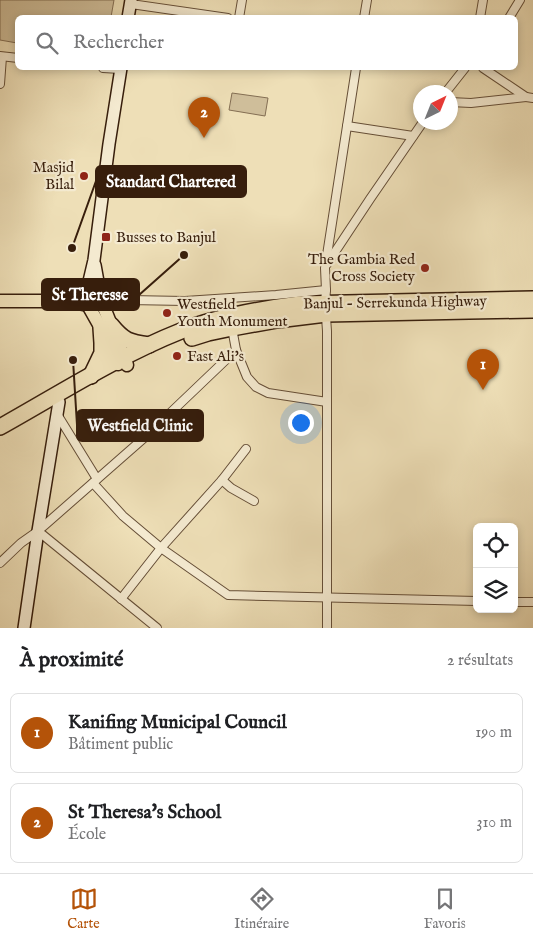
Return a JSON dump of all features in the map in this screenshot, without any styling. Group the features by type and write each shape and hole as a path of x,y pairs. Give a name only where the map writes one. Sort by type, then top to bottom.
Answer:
{"highway":[{"name":"Banjul - Serrekunda Highway","path":"122,363 149,345 182,330 268,308 326,302 533,299"},
{"name":"Banjul - Serrekunda Highway","path":"122,363 208,333 276,320 326,302 469,310 533,310"},
{"path":"91,376 102,353 106,326 126,340 149,345"},
{"path":"0,428 91,376 122,363"},
{"path":"0,437 58,408 122,363"}],"main road":[{"path":"87,299 106,326 122,363"},
{"path":"0,301 67,302 101,299 106,326"}],"street":[{"path":"240,15 242,0"},
{"path":"364,15 367,0"},
{"path":"481,15 484,0"},
{"path":"511,15 520,0"},
{"path":"129,15 131,2 210,15"},
{"path":"0,84 1,56 15,58"},
{"path":"87,299 120,70"},
{"path":"327,628 325,268 356,70"},
{"path":"452,85 463,70"},
{"path":"486,70 529,98"},
{"path":"458,102 529,98"},
{"path":"347,126 413,136"},
{"path":"325,268 417,130"},
{"path":"94,260 101,299"},
{"path":"101,299 185,301 276,295 326,302"},
{"path":"101,299 129,300"},
{"path":"232,328 236,350 247,377 256,387 268,393 327,402"},
{"path":"0,563 20,543 38,531 151,431 236,350"},
{"path":"58,408 95,481 123,516 161,548 228,595 473,601"},
{"path":"24,628 58,408"},
{"path":"121,599 161,548 222,480 246,449"},
{"path":"222,480 231,488 254,501"},
{"path":"38,531 157,628"},
{"path":"518,602 533,602"}],"shaded area":[{"path":"0,0 114,0 111,15 15,15 15,43 0,40"},
{"path":"232,93 268,98 265,116 229,110"}],"place":[{"name":"St Theresa's School","path":"204,138"},
{"name":"Masjid Bilal","path":"84,176"},
{"name":"Busses to Banjul","path":"106,237"},
{"name":"Standard Chartered","path":"72,248"},
{"name":"St Theresse","path":"184,255"},
{"name":"The Gambia Red Cross Society","path":"425,268"},
{"name":"Westfield Youth Monument","path":"167,313"},
{"name":"Fast Ali's","path":"177,356"},
{"name":"Westfield Clinic","path":"73,360"},
{"name":"Kanifing Municipal Council","path":"483,390"}]}
